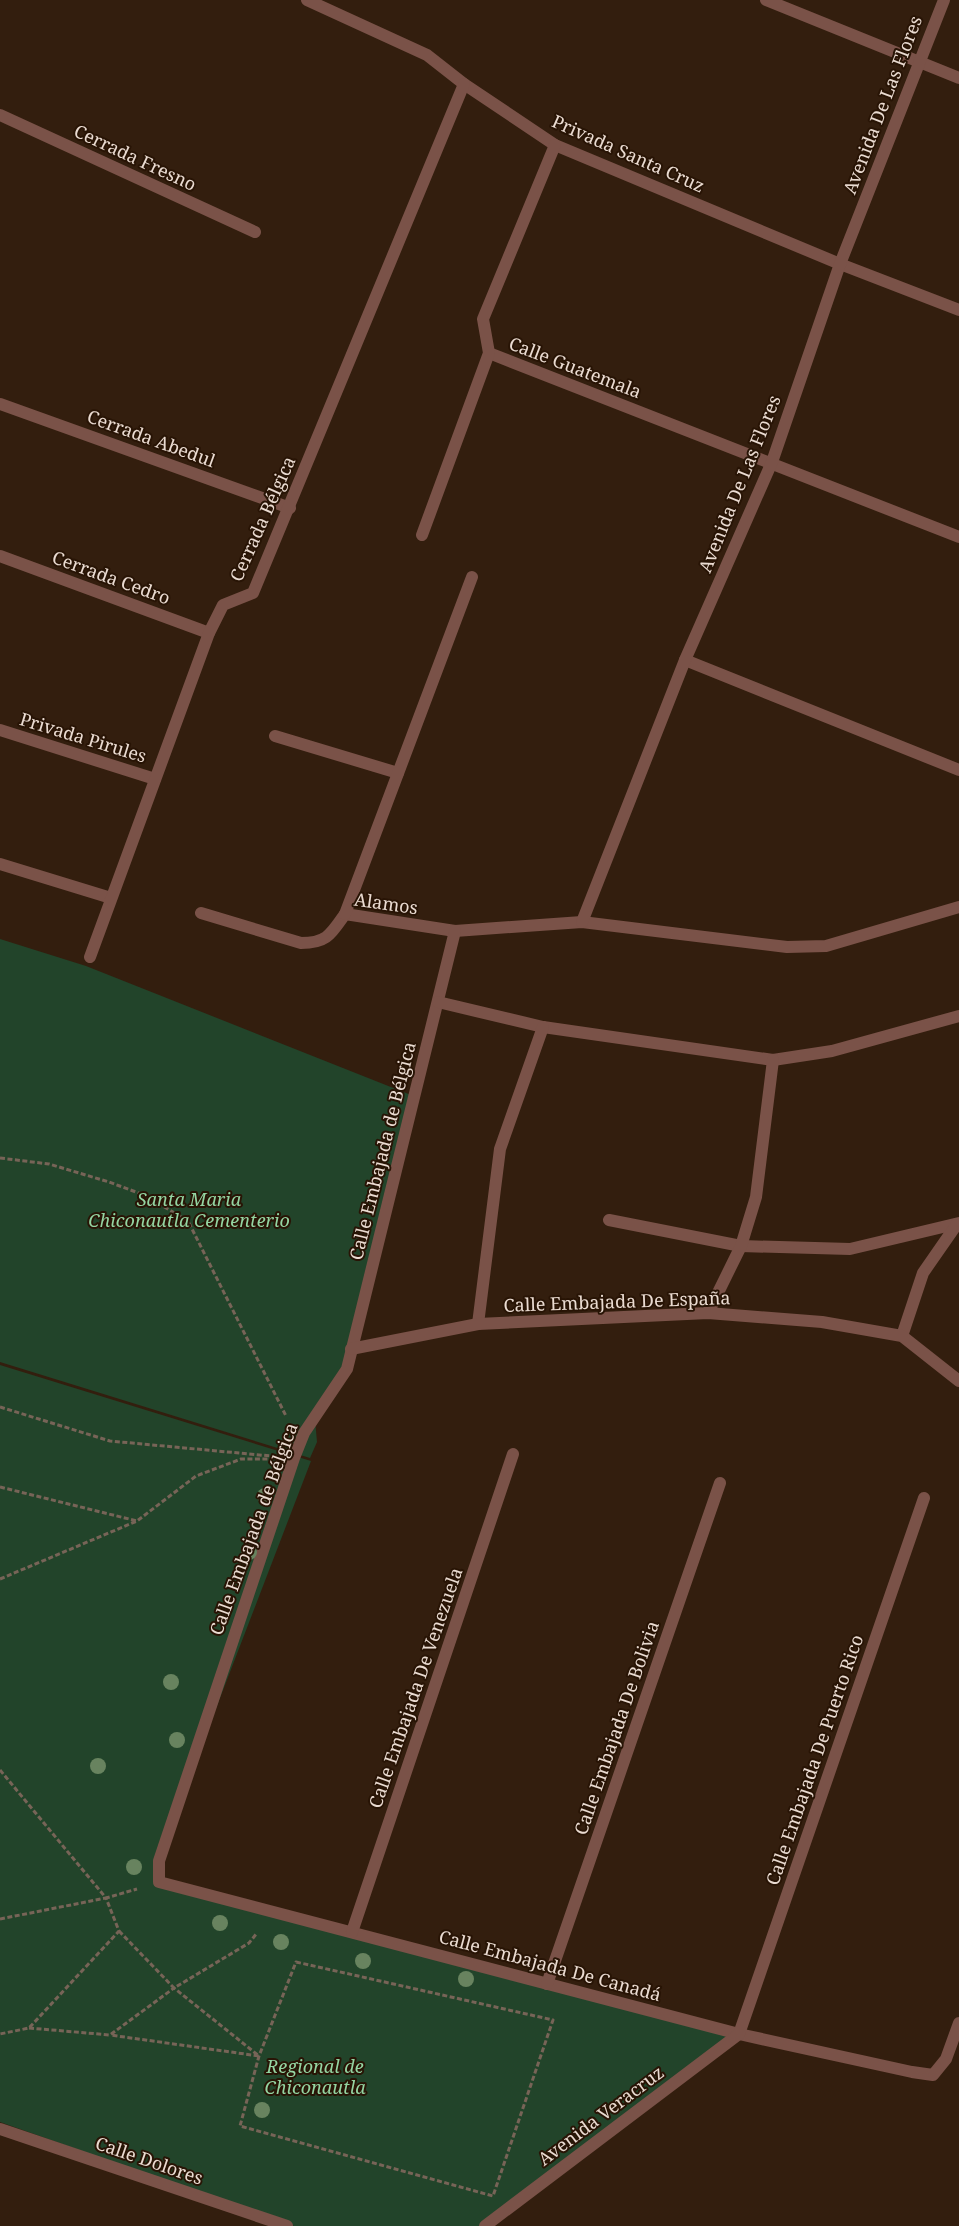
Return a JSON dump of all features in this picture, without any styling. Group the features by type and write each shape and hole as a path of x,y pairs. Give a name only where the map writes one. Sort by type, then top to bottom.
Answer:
{"street":[{"name":"Privada Santa Cruz","path":"307,0 427,55 464,84 555,145 840,264 959,310"},
{"path":"766,0 959,78"},
{"name":"Avenida De Las Flores","path":"582,922 685,660 772,462 840,264 944,0"},
{"name":"Cerrada Bélgica","path":"90,957 209,633 223,605 253,593 290,508 464,84"},
{"name":"Cerrada Fresno","path":"0,115 255,232"},
{"name":"Calle Guatemala","path":"555,145 484,318 489,353 772,462 959,537"},
{"path":"422,535 489,353"},
{"name":"Cerrada Abedul","path":"0,404 290,508"},
{"name":"Cerrada Cedro","path":"0,556 209,633"},
{"path":"345,914 472,577"},
{"path":"685,660 959,770"},
{"name":"Privada Pirules","path":"0,730 155,779"},
{"path":"275,736 398,773"},
{"path":"0,864 111,898"},
{"name":"Alamos","path":"201,913 301,942 317,943 330,935 345,914 455,932 582,922 787,947 826,946 959,907"},
{"name":"Calle Embajada de Bélgica","path":"159,1882 159,1861 294,1458 304,1433 347,1369 455,932"},
{"path":"438,1002 543,1027 773,1060 832,1051 959,1016"},
{"path":"478,1324 500,1149 543,1027"},
{"path":"708,1313 741,1246 756,1197 773,1060"},
{"path":"609,1220 741,1246 850,1249 958,1223"},
{"path":"902,1336 923,1273 958,1223"},
{"name":"Calle Embajada De España","path":"351,1349 478,1324 708,1313 822,1322 902,1336 959,1381"},
{"name":"Calle Embajada De Venezuela","path":"352,1932 513,1454"},
{"name":"Calle Embajada De Bolivia","path":"547,1984 720,1483"},
{"name":"Calle Embajada De Puerto Rico","path":"739,2034 924,1498"},
{"name":"Calle Embajada De Canadá","path":"159,1882 739,2034 933,2075 946,2059 959,2023"},
{"name":"Avenida Veracruz","path":"485,2226 739,2034"},
{"name":"Calle Dolores","path":"0,2129 287,2226"}],"path":[{"path":"0,1158 50,1164 109,1182 144,1195 188,1221 290,1423 304,1433"},
{"path":"0,1407 110,1441 294,1458"},
{"path":"0,1579 137,1521 196,1476 241,1459 275,1458"},
{"path":"0,1487 137,1521"},
{"path":"0,1770 106,1898 119,1930 174,1988 259,2056"},
{"path":"0,1919 106,1898 159,1882"},
{"path":"110,2034 174,1988 249,1943 275,1912"},
{"path":"29,2028 119,1930"},
{"path":"296,1962 553,2020 493,2196 240,2126 259,2056 296,1962"},
{"path":"0,2034 29,2028 110,2034 259,2056"}],"green space":[{"name":"Santa Maria Chiconautla Cementerio","path":"0,939 86,966 411,1095 345,1368 315,1419 317,1442 310,1458 0,1362"},
{"name":"Regional de Chiconautla","path":"0,1365 311,1461 157,1862 158,1882 740,2036 484,2226 294,2226 0,2122"}]}
